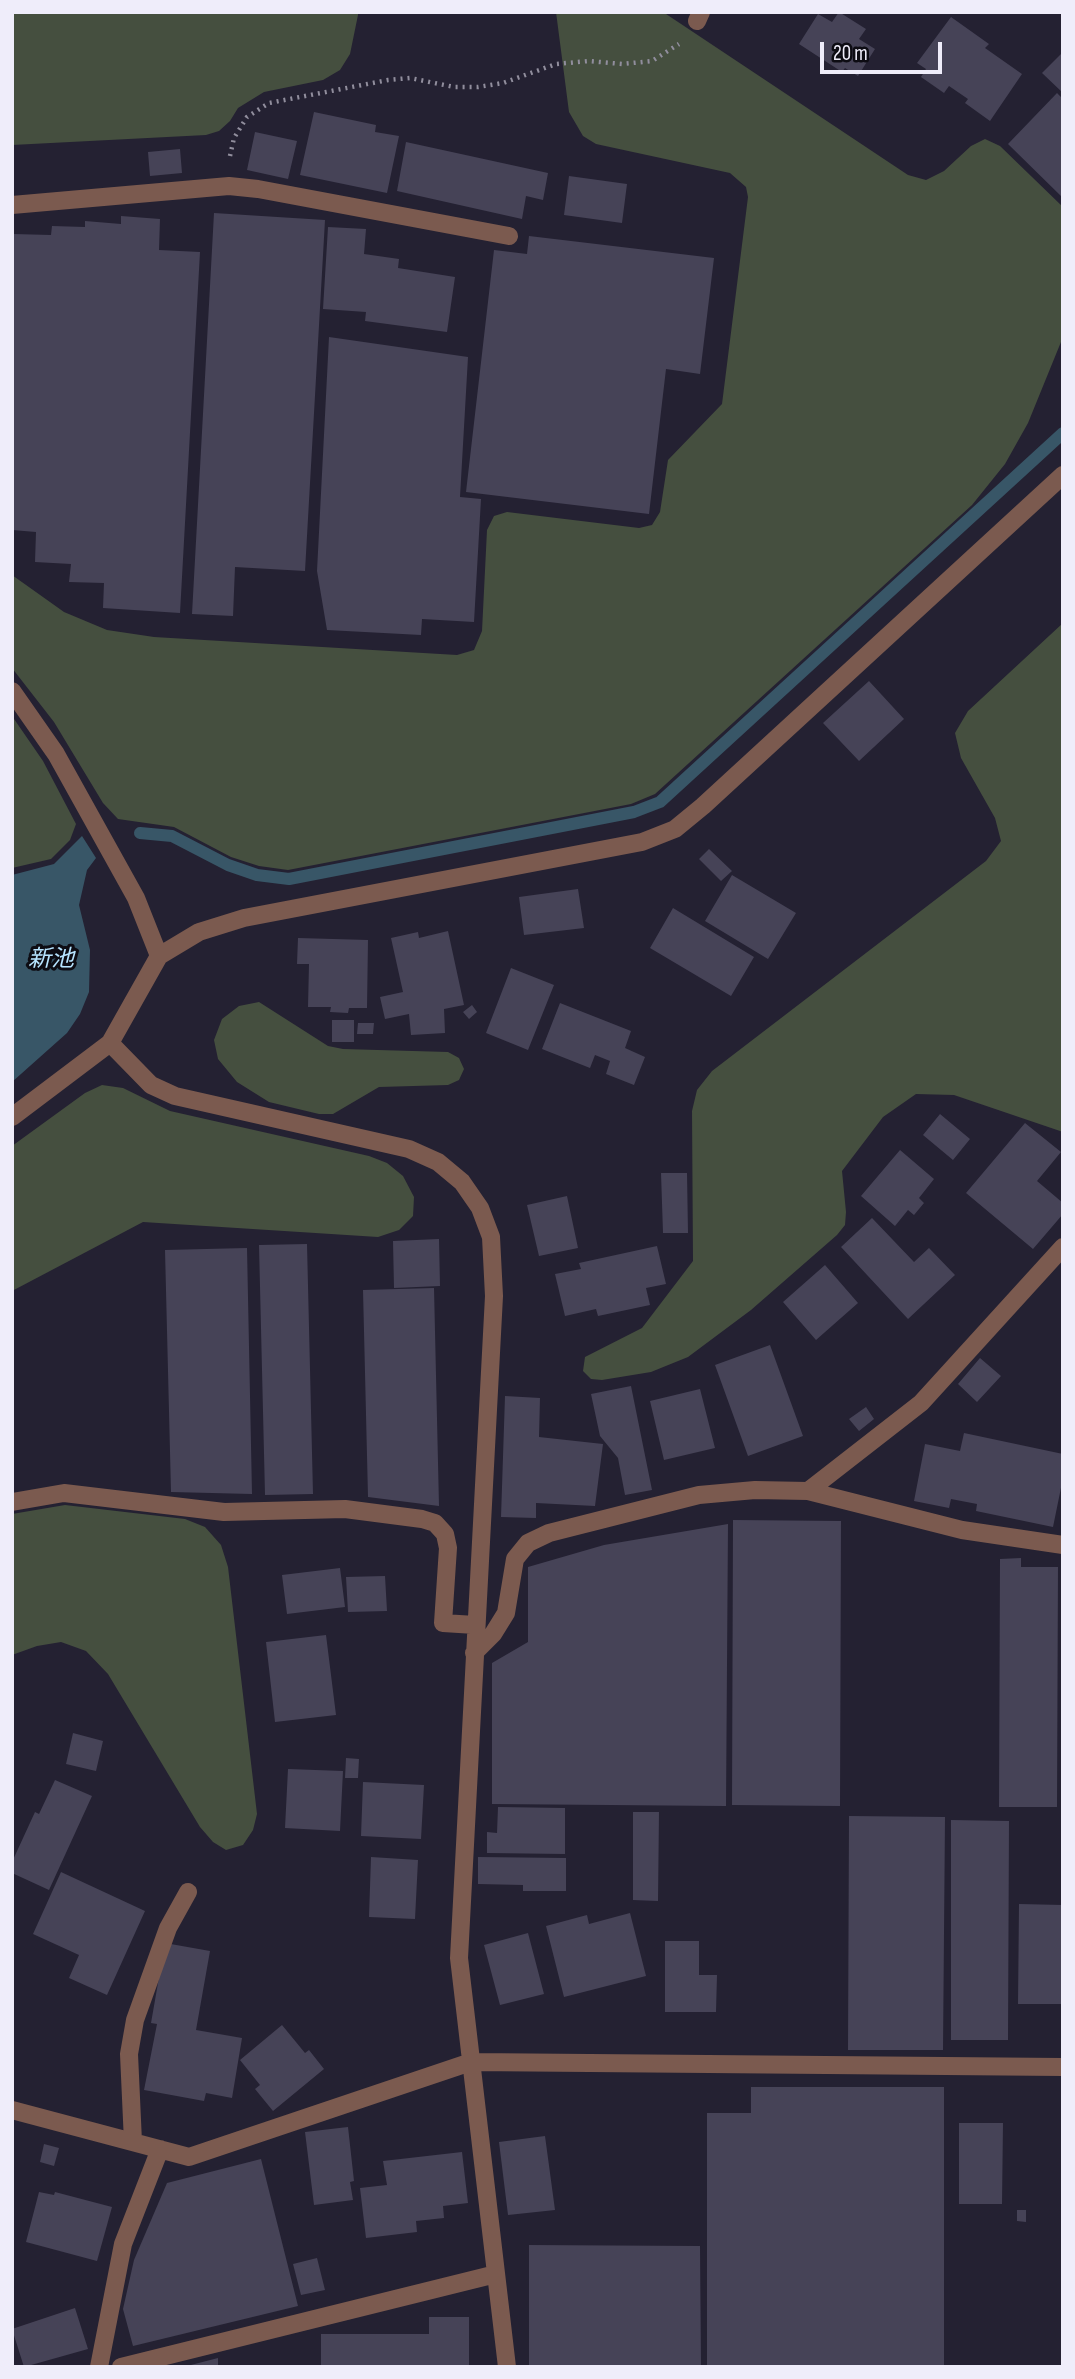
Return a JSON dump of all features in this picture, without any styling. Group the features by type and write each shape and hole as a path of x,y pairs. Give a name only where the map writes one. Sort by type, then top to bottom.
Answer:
{"street":[{"path":"12,205 222,187 258,189 509,236"},
{"path":"12,1117 110,1043 159,956 199,932 244,918 642,842 675,829 1063,475"},
{"path":"12,691 56,754 136,898 159,956"},
{"path":"110,1043 151,1084 175,1096 409,1149 438,1162 462,1182 480,1208 491,1237 494,1296 459,1958 507,2367"},
{"path":"808,1491 921,1403 1063,1247"},
{"path":"474,1653 494,1634 506,1613 514,1559 528,1543 549,1533 699,1495 755,1490 808,1491 962,1530 1063,1545"},
{"path":"12,1502 64,1493 224,1512 345,1509 422,1519 435,1524 445,1534 448,1548 443,1623 475,1625"},
{"path":"133,2142 129,2053 135,2020 168,1928 188,1892"},
{"path":"12,2110 190,2157 471,2062 1063,2067"},
{"path":"99,2367 123,2244 160,2149"},
{"path":"121,2367 496,2274"}],"path":[{"path":"222,187 234,138 247,117 269,103 388,80 410,78 454,88 478,87 503,83 556,64 652,61 678,45 699,17"}],"green space":[{"path":"12,12 358,12 358,15 350,54 340,70 323,80 264,92 238,108 230,121 219,131 206,135 12,145"},
{"path":"556,12 663,12 908,175 926,180 944,171 971,146 985,139 1000,146 1063,207 1063,337 1028,423 1005,464 972,505 655,794 631,804 288,870 259,866 231,857 174,827 118,819 103,803 54,722 12,668 12,575 64,612 107,630 154,637 457,655 474,650 482,631 487,530 494,516 507,512 639,528 652,525 660,512 668,460 722,404 748,197 746,187 730,173 596,144 583,136 569,112"},
{"path":"1063,623 1063,1132 954,1095 916,1094 883,1117 842,1171 845,1225 837,1235 751,1310 688,1357 651,1372 602,1380 591,1379 583,1371 585,1357 642,1328 693,1261 692,1111 697,1090 712,1071 986,861 1001,841 995,818 961,758 955,733 968,711"},
{"path":"12,716 43,761 76,824 70,840 51,859 12,868"},
{"path":"259,1002 328,1046 343,1049 448,1052 459,1058 464,1069 459,1080 448,1085 379,1087 333,1114 319,1114 269,1102 237,1082 218,1059 214,1040 222,1019 239,1006"},
{"path":"102,1085 123,1088 170,1111 369,1156 387,1163 403,1176 414,1197 413,1216 399,1230 378,1237 143,1222 12,1291 12,1146 85,1093"},
{"path":"65,1505 185,1519 205,1527 221,1545 228,1567 257,1814 253,1830 243,1845 226,1850 213,1842 200,1827 108,1674 86,1651 61,1642 37,1646 12,1655 12,1514"}],"water":[{"name":"新池","path":"82,836 96,858 87,870 79,905 90,950 89,992 80,1014 67,1033 12,1082 12,875 54,864"}],"building":[{"path":"839,12 866,29 859,39 875,49 858,76 845,68 842,72 799,44 818,14 832,22"},
{"path":"951,17 989,44 985,48 1022,74 990,121 965,103 968,99 949,86 944,93 921,77 926,69 917,63"},
{"path":"1063,52 1063,93 1042,73"},
{"path":"1057,93 1063,99 1063,198 1008,144"},
{"path":"314,112 376,125 375,132 399,136 387,193 300,175"},
{"path":"255,132 297,141 288,179 247,170"},
{"path":"406,142 548,173 543,200 526,196 522,219 397,191"},
{"path":"180,149 182,173 150,176 148,152"},
{"path":"569,176 627,184 622,223 564,215"},
{"path":"214,213 325,220 305,571 235,567 233,616 192,614"},
{"path":"121,216 160,219 159,250 200,252 180,613 103,608 104,583 69,582 71,564 35,562 36,532 12,530 13,234 51,235 52,226 85,227 85,221 121,224"},
{"path":"328,227 366,229 364,254 399,259 398,268 455,277 447,332 365,321 366,312 323,309"},
{"path":"529,236 714,258 700,374 666,369 649,514 466,492 494,250 527,254"},
{"path":"329,337 468,357 460,497 481,499 474,622 422,619 421,635 327,630 317,571"},
{"path":"869,681 904,719 859,761 823,723"},
{"path":"709,849 732,871 721,881 699,859"},
{"path":"732,875 796,913 768,959 705,921"},
{"path":"578,889 584,928 524,935 519,897"},
{"path":"673,908 754,957 731,996 650,948"},
{"path":"448,931 464,1005 444,1009 445,1033 411,1035 409,1014 385,1019 380,997 403,992 391,938 418,932 419,938"},
{"path":"298,938 368,940 367,1008 349,1008 348,1013 330,1012 331,1007 308,1007 309,964 297,964"},
{"path":"511,968 554,985 528,1050 486,1033"},
{"path":"560,1003 631,1031 625,1048 645,1057 634,1085 606,1074 610,1061 595,1055 590,1068 542,1049"},
{"path":"472,1005 477,1012 469,1019 463,1012"},
{"path":"332,1020 354,1020 354,1042 332,1042"},
{"path":"358,1023 374,1023 373,1034 357,1034"},
{"path":"940,1114 970,1139 953,1160 923,1135"},
{"path":"1025,1123 1061,1152 1037,1181 1063,1203 1063,1214 1033,1249 966,1193"},
{"path":"900,1150 934,1179 919,1198 924,1203 914,1215 908,1210 895,1226 861,1196"},
{"path":"661,1173 687,1173 688,1233 663,1233"},
{"path":"567,1196 578,1248 539,1256 527,1205"},
{"path":"872,1218 914,1262 929,1248 955,1275 908,1319 841,1247"},
{"path":"439,1239 440,1286 394,1288 393,1241"},
{"path":"307,1244 313,1494 265,1495 259,1245"},
{"path":"657,1246 666,1284 646,1288 650,1305 598,1316 596,1309 565,1316 555,1274 581,1269 579,1263"},
{"path":"247,1248 252,1494 171,1492 165,1250"},
{"path":"825,1265 858,1303 816,1340 783,1302"},
{"path":"434,1288 439,1506 368,1497 363,1290"},
{"path":"770,1345 803,1436 748,1456 715,1365"},
{"path":"980,1358 1001,1376 977,1402 958,1384"},
{"path":"631,1386 652,1490 625,1495 618,1458 600,1436 591,1394"},
{"path":"700,1389 715,1448 664,1460 650,1401"},
{"path":"505,1396 540,1398 539,1437 603,1444 595,1506 536,1503 536,1518 501,1517"},
{"path":"866,1407 874,1419 859,1431 849,1419"},
{"path":"964,1433 1063,1454 1063,1478 1053,1527 976,1511 977,1504 951,1499 949,1508 914,1501 925,1444 960,1451"},
{"path":"733,1520 841,1521 840,1806 732,1805"},
{"path":"728,1524 726,1806 492,1804 492,1663 528,1642 528,1567 604,1545"},
{"path":"1021,1558 1021,1567 1058,1567 1057,1807 999,1807 1000,1559"},
{"path":"340,1568 345,1607 287,1614 282,1575"},
{"path":"385,1576 387,1611 348,1612 346,1577"},
{"path":"326,1635 336,1715 275,1722 266,1642"},
{"path":"73,1733 103,1741 96,1771 66,1764"},
{"path":"346,1758 359,1759 358,1778 345,1778"},
{"path":"288,1769 343,1771 340,1831 285,1828"},
{"path":"55,1780 92,1796 49,1890 12,1873 12,1862 35,1812 39,1814"},
{"path":"363,1782 424,1785 421,1839 361,1836"},
{"path":"498,1807 565,1808 565,1854 487,1853 487,1832 497,1833"},
{"path":"633,1812 659,1812 658,1901 633,1900"},
{"path":"849,1816 945,1817 943,2050 848,2050"},
{"path":"951,1820 1009,1821 1008,2040 951,2040"},
{"path":"371,1857 418,1860 415,1919 369,1917"},
{"path":"478,1857 566,1858 566,1891 523,1891 523,1885 478,1884"},
{"path":"61,1872 145,1911 107,1995 69,1978 79,1955 33,1934"},
{"path":"1019,1904 1063,1905 1063,2004 1018,2004"},
{"path":"630,1913 646,1976 564,1997 546,1926 587,1915 589,1924"},
{"path":"528,1933 544,1994 500,2005 484,1945"},
{"path":"665,1941 699,1941 699,1975 717,1975 716,2012 665,2012"},
{"path":"165,1943 210,1951 196,2030 242,2038 232,2098 206,2093 204,2101 144,2090 157,2024 151,2023"},
{"path":"282,2025 305,2053 309,2050 324,2069 273,2111 255,2089 260,2085 240,2060"},
{"path":"751,2087 944,2087 944,2367 707,2367 707,2113 751,2113"},
{"path":"959,2123 1003,2123 1002,2204 959,2204"},
{"path":"348,2127 354,2181 350,2182 353,2200 314,2205 305,2132"},
{"path":"545,2136 555,2210 508,2215 499,2142"},
{"path":"44,2144 59,2148 54,2166 40,2162"},
{"path":"462,2152 468,2203 443,2206 444,2218 416,2221 417,2232 366,2238 360,2188 387,2185 383,2161"},
{"path":"261,2159 298,2306 133,2346 123,2309 134,2260 167,2183"},
{"path":"39,2192 54,2195 55,2192 112,2207 97,2261 26,2242"},
{"path":"1017,2210 1026,2210 1026,2222 1017,2221"},
{"path":"529,2245 700,2246 701,2367 529,2367"},
{"path":"317,2258 325,2290 301,2295 293,2264"},
{"path":"75,2308 88,2349 24,2367 12,2329"},
{"path":"429,2317 469,2317 469,2367 321,2367 321,2334 429,2334"},
{"path":"218,2358 218,2367 187,2367 187,2366"}],"waterway":[{"path":"140,833 172,836 228,865 257,875 289,879 634,812 660,802 1063,433"}]}
